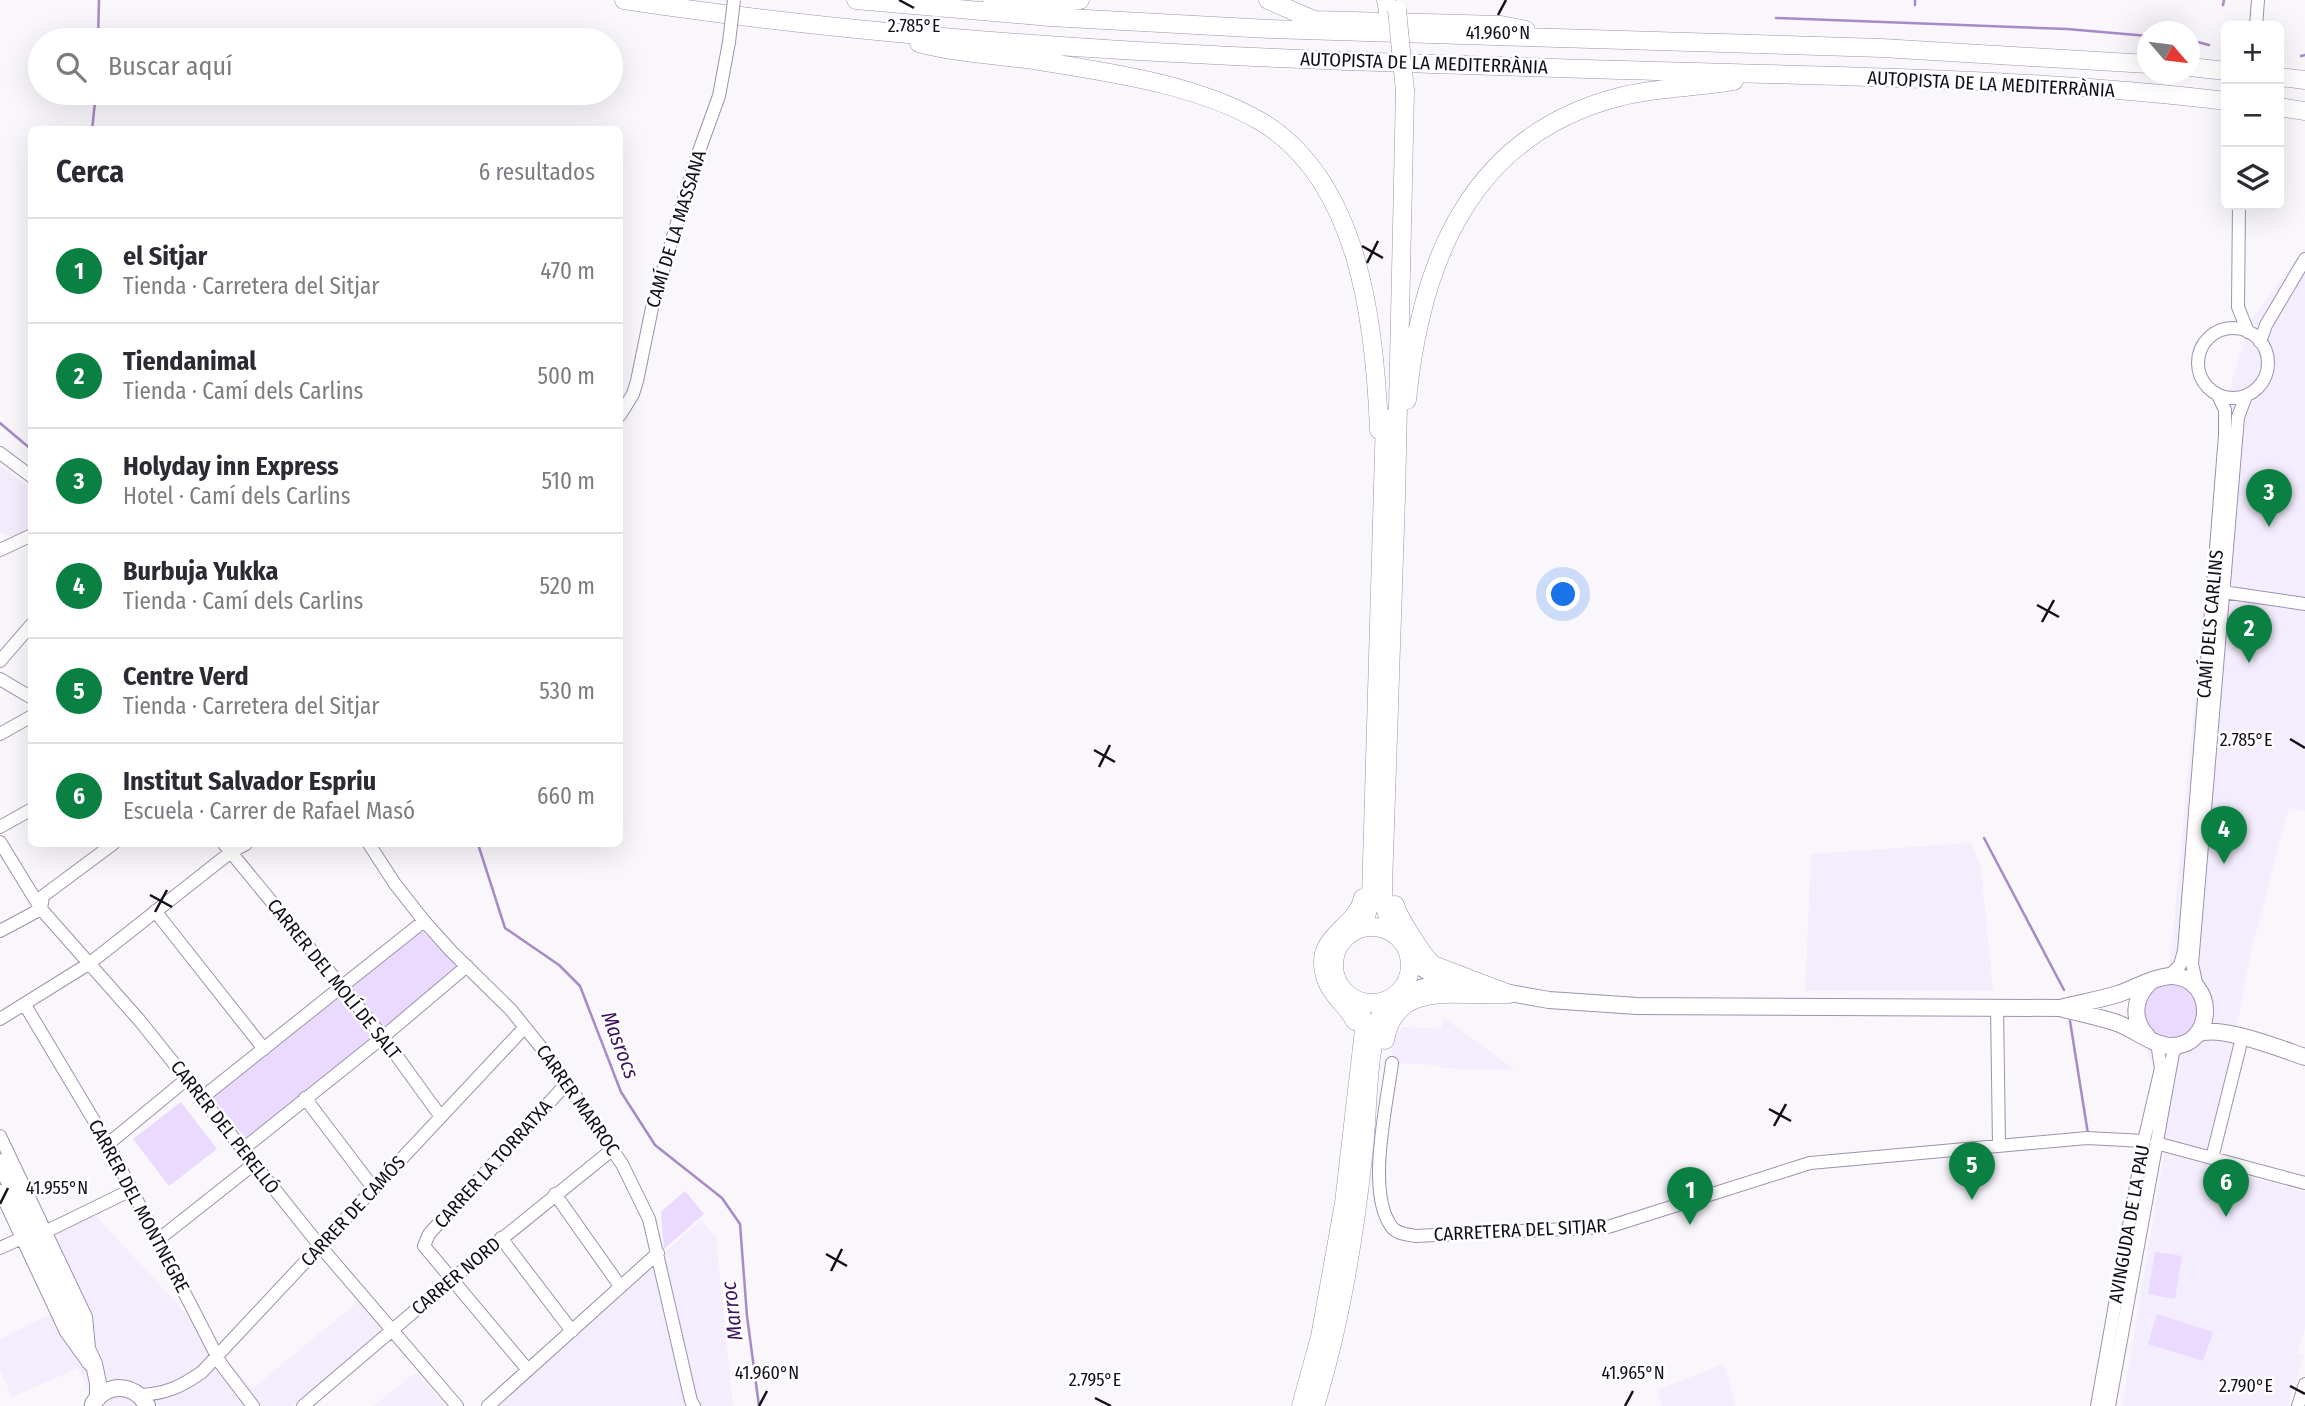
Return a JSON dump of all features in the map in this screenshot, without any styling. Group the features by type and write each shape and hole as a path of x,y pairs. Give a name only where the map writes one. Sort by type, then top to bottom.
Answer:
{"highway":[{"name":"AUTOPISTA DE LA MEDITERRÀNIA","path":"624,0 872,31 1164,53 1330,61 1888,77 2118,90 2221,100"},
{"name":"AUTOPISTA DE LA MEDITERRÀNIA","path":"856,0 1050,17 1194,25 1908,49 2137,63"},
{"path":"991,0 1031,3 1080,0"},
{"path":"1268,0 1314,20 1501,25 1581,40"},
{"path":"1315,1406 1348,1263 1364,1150 1375,1028 1392,997 1408,978 1410,958 1403,942 1395,934 1384,905 1382,886 1387,783 1394,200 1400,92 1392,5"},
{"path":"872,31 942,50 1037,61 1179,89 1247,114 1275,131 1295,148 1334,203 1349,238 1362,281 1371,327 1389,497"},
{"path":"2200,68 2221,70"},
{"path":"1363,928 1371,898 1371,847 1389,497 1422,313 1445,243 1465,205 1486,175 1511,151 1546,127 1569,114 1635,94 1707,86 1759,76 1888,77"},
{"path":"2284,77 2305,80"},
{"path":"2284,108 2305,111"},
{"path":"1387,783 1393,808 1393,898 1399,915 1424,956 1440,970 1509,993"},
{"path":"1358,1063 1356,1025 1350,1012 1330,988 1324,974 1324,961 1331,938 1359,910 1371,847"},
{"path":"1392,997 1370,1003 1353,998 1343,990 1337,979 1335,960 1342,942 1351,933 1374,927 1395,934"},
{"path":"1364,1150 1377,1100 1387,1029 1401,1007 1414,999 1431,995 1449,993 1484,996 1509,993"},
{"path":"1301,1406 1320,1337 1342,1216 1364,1030 1362,1016 1353,998"}],"main road":[{"path":"1410,958 1423,970 1440,978 1549,1000 1625,1006 2060,1008 2114,995 2169,976 2181,977 2197,987 2203,998 2206,1010 2204,1023 2197,1034"},
{"path":"2151,982 2139,996 2136,1008 2137,1021 2152,1040"},
{"path":"1392,997 1428,986 1509,993"},
{"path":"2060,1008 2118,1024 2152,1040 2177,1045 2206,1030 2214,1030 2305,1057"},
{"path":"2206,1010 2222,1021 2305,1048"},
{"path":"0,1162 93,1363 95,1402"},
{"path":"93,1363 138,1397"},
{"path":"95,1402 111,1389 138,1397"}],"street":[{"name":"CAMÍ DE LA MASSANA","path":"623,410 637,381 652,307 694,165 719,96 734,0"},
{"path":"2256,21 2258,0"},
{"path":"2238,307 2249,332 2265,351 2267,361 2266,374 2258,387 2246,396 2233,398 2218,395 2203,381 2198,360 2206,341 2232,322 2238,307 2239,210"},
{"path":"2260,342 2266,324 2305,259"},
{"path":"2224,330 2249,332"},
{"name":"CAMÍ DELS CARLINS","path":"2169,976 2180,965 2184,951 2225,435 2225,410 2218,395"},
{"name":"CAMÍ DELS CARLINS","path":"2197,987 2192,964 2238,417 2246,396"},
{"path":"0,453 28,474"},
{"path":"0,550 28,537"},
{"path":"2223,592 2305,604"},
{"path":"0,661 28,629"},
{"path":"0,678 28,696"},
{"path":"0,734 28,718"},
{"path":"0,827 28,810"},
{"name":"CARRER DEL PERELLÓ","path":"0,842 41,909 188,1078 320,1246 457,1406"},
{"path":"0,931 41,909 43,896 109,847"},
{"name":"CARRER MARROC","path":"371,847 424,921 525,1027 613,1149 640,1196 658,1253 689,1404"},
{"path":"0,1019 90,963 228,848"},
{"name":"CARRER DEL MOLÍ DE SALT","path":"228,848 383,1037 441,1117"},
{"path":"155,911 264,1049"},
{"path":"203,1097 424,921"},
{"path":"243,1149 467,966"},
{"name":"CARRER DEL MONTNEGRE","path":"25,1005 108,1144 227,1374 253,1406"},
{"path":"1997,1007 1999,1146"},
{"name":"CARRER DE CAMÓS","path":"161,1406 177,1389 202,1372 525,1027"},
{"path":"2212,1158 2242,1038"},
{"name":"AVINGUDA DE LA PAU","path":"2109,1406 2161,1068 2152,1040"},
{"name":"AVINGUDA DE LA PAU","path":"2097,1406 2150,1142 2177,1045"},
{"name":"CARRETERA DEL SITJAR","path":"1392,1063 1379,1164 1379,1195 1390,1226 1399,1233 1415,1236 1608,1227 1811,1163 2087,1138 2150,1142 2305,1183"},
{"path":"108,1144 188,1078"},
{"name":"CARRER LA TORRATXA","path":"451,1280 424,1246 429,1234 566,1083"},
{"path":"305,1098 374,1189"},
{"path":"0,1136 86,1317 93,1363"},
{"name":"CARRER NORD","path":"303,1406 501,1238 613,1149"},
{"path":"159,1239 254,1164"},
{"path":"45,1232 131,1190"},
{"path":"0,1191 66,1332 93,1363"},
{"path":"555,1194 620,1286"},
{"path":"0,1248 22,1238"},
{"path":"501,1238 572,1331"},
{"path":"488,1406 658,1253"},
{"path":"451,1280 528,1370"},
{"path":"2298,1406 2305,1384"},
{"name":"CARRER DE CAMÓS","path":"138,1397 177,1389"}],"shaded area":[{"path":"2305,248 2305,811 2289,808 2250,956 2237,1027 2239,1038 2206,1157 2139,1140 2154,1070 2145,1045 2124,1036 2136,979 2170,966 2221,418 2250,321"},
{"path":"0,465 28,487 28,531 12,537 0,532"},
{"path":"1971,843 1981,868 1993,991 1805,991 1811,854"},
{"path":"422,931 458,967 382,1030 348,989"},
{"path":"2170,984 2189,992 2197,1011 2189,1030 2170,1038 2151,1030 2143,1011 2151,992"},
{"path":"339,998 372,1037 246,1139 212,1097"},
{"path":"1443,1017 1515,1070 1440,1068 1438,1065 1392,1063 1393,1037 1402,1027 1441,1029"},
{"path":"181,1102 217,1149 169,1186 133,1139"},
{"path":"2164,1153 2305,1192 2305,1328 2297,1353 2304,1355 2288,1406 2122,1406"},
{"path":"685,1191 704,1214 664,1249 661,1212"},
{"path":"94,1214 219,1349 252,1389 359,1301 384,1331 292,1406 86,1406 89,1390 78,1368 12,1397 0,1370 0,1339 67,1306 37,1241"},
{"path":"701,1220 716,1237 733,1406 494,1406"},
{"path":"2155,1252 2182,1256 2175,1299 2148,1294"},
{"path":"2157,1314 2213,1332 2203,1361 2148,1344"},
{"path":"1724,1364 1736,1406 1662,1406 1657,1390"},
{"path":"416,1372 445,1406 374,1406"}],"waterway":[{"name":"Masrocs","path":"98,28 99,0"},
{"path":"1915,0 1915,5"},
{"path":"2223,5 2224,0"},
{"path":"1776,18 2067,29 2137,35"},
{"path":"2200,43 2209,45"},
{"path":"2301,56 2305,55"},
{"name":"Masrocs","path":"92,126 95,105"},
{"path":"0,423 28,447"},
{"path":"1984,838 2064,990"},
{"name":"Masrocs","path":"479,847 505,928 559,965 580,986 621,1092 655,1145 722,1198 740,1224 747,1316 759,1406"},
{"path":"2070,1021 2088,1134"}],"place":[{"name":"Holyday inn Express","path":"2269,527"},
{"name":"Tiendanimal","path":"2249,663"},
{"name":"Burbuja Yukka","path":"2224,864"},
{"name":"Centre Verd","path":"1972,1200"},
{"name":"Institut Salvador Espriu","path":"2226,1217"},
{"name":"el Sitjar","path":"1690,1225"}],"water label":[{"name":"Marroc","path":"732,1311"}]}
